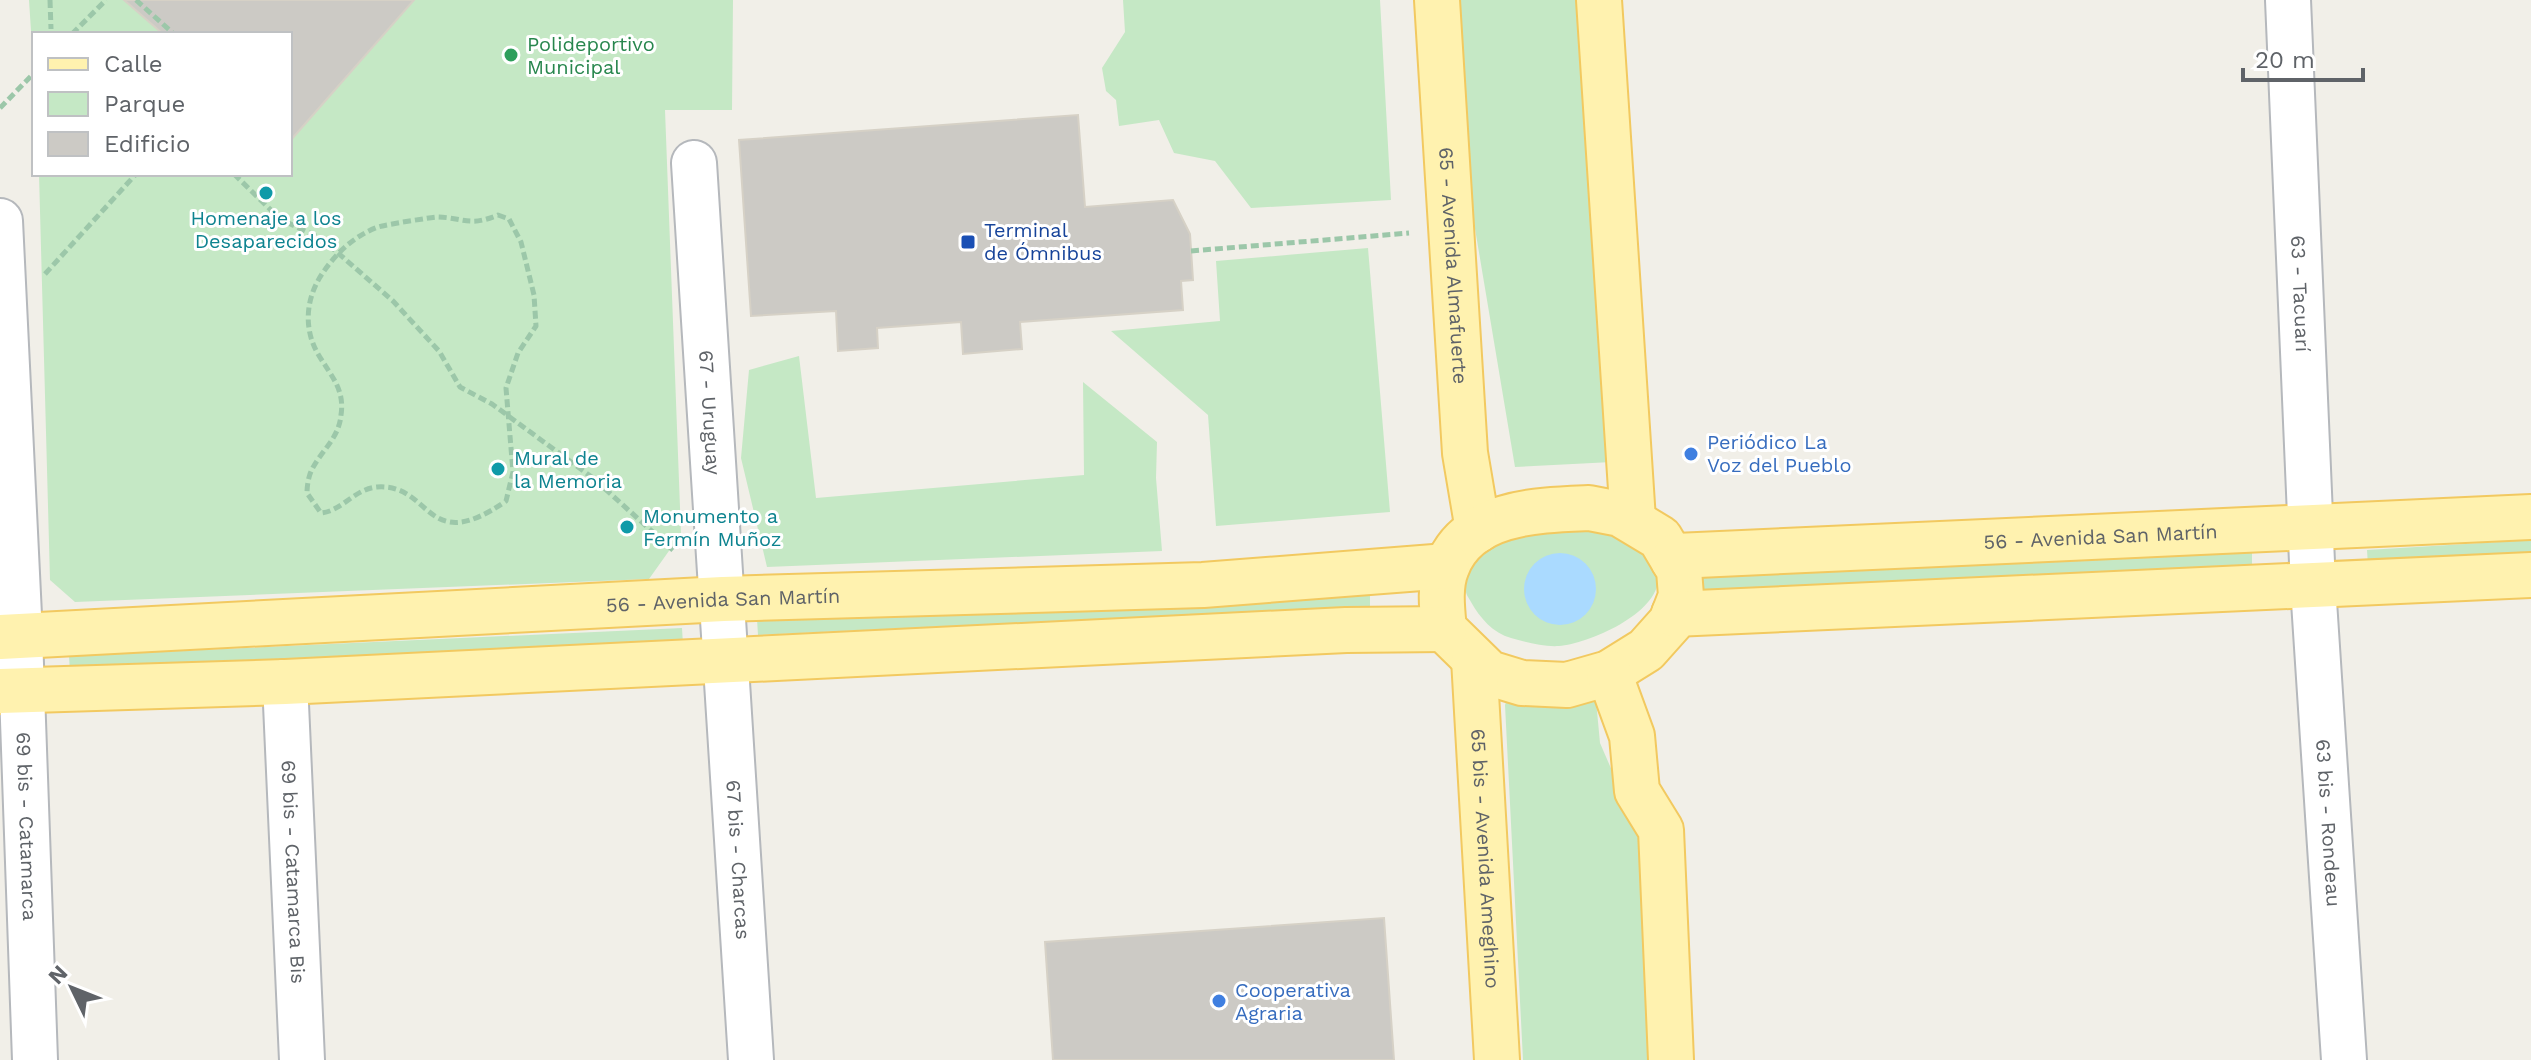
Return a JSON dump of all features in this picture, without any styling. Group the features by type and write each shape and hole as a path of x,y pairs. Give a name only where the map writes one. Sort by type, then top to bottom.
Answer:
{"main road":[{"name":"65 - Avenida Almafuerte","path":"1437,0 1465,453 1478,530"},
{"path":"1599,0 1633,520"},
{"path":"1589,508 1633,520 1660,538 1679,570 1681,596 1671,622 1646,650 1609,673 1567,685 1522,683 1489,673 1444,629 1442,594 1447,566 1460,546 1478,530 1513,514 1551,509 1589,508"},
{"name":"56 - Avenida San Martín","path":"1673,560 1676,556 2531,517"},
{"name":"56 - Avenida San Martín","path":"12,663 723,599 1203,585 1447,566"},
{"path":"1674,614 2531,575"},
{"path":"12,663 285,682 1346,630 1444,629"},
{"name":"65 bis - Avenida Ameghino","path":"1474,659 1497,1060"},
{"path":"1609,673 1632,736 1637,791 1661,830 1671,1060"}],"street":[{"name":"63 - Tacuarí","path":"2288,0 2313,586"},
{"name":"67 - Uruguay","path":"694,163 726,661"},
{"name":"69 bis - Catamarca","path":"0,221 12,663 35,1060"},
{"name":"63 bis - Rondeau","path":"2313,586 2344,1060"},
{"name":"67 bis - Charcas","path":"726,661 751,1060"},
{"name":"69 bis - Catamarca Bis","path":"285,682 302,1060"}],"path":[{"path":"50,0 51,29"},
{"path":"74,32 106,0"},
{"path":"136,0 172,32"},
{"path":"0,108 32,75"},
{"path":"5,317 134,176"},
{"path":"236,176 280,219 322,239 393,301 439,351 460,387 492,404 593,478 657,534 723,599"},
{"path":"498,215 509,219 521,242 534,295 536,326 518,353 506,388 513,472 506,501 482,517 457,524 429,514 406,493 380,487 360,491 332,512 321,513 314,506 307,493 309,475 334,440 341,418 342,395 317,353 309,330 307,310 312,289 338,253 360,235 380,225 431,217 468,223 498,215"},
{"path":"1191,251 1449,230"}],"green space":[{"path":"29,0 733,0 732,110 665,110 681,534 649,579 75,602 50,580 39,176 292,176 292,32 32,32 32,46"},
{"path":"1123,0 1380,0 1391,200 1251,208 1215,161 1174,153 1159,120 1119,126 1116,100 1106,91 1102,68 1125,32"},
{"path":"1439,0 1584,0 1612,462 1515,467"},
{"path":"1368,248 1390,512 1216,526 1208,415 1111,331 1220,321 1216,261"},
{"path":"799,356 816,498 1084,475 1083,382 1157,442 1156,478 1162,551 767,567 741,458 749,370"},
{"path":"1575,526 1620,538 1650,556 1656,565 1658,581 1653,595 1642,609 1608,630 1559,646 1535,644 1504,636 1493,629 1479,614 1466,592 1468,574 1478,558 1508,537"},
{"path":"2531,540 2531,556 2368,566 2367,550"},
{"path":"2252,549 2252,566 1703,592 1702,576"},
{"path":"1370,591 1370,607 758,635 757,619"},
{"path":"682,628 683,645 70,672 69,656"},
{"path":"1594,679 1600,743 1645,847 1654,1060 1523,1060 1505,705 1512,686"}],"water":[{"path":"1567,553 1586,563 1594,575 1594,603 1586,615 1574,623 1553,625 1534,615 1526,603 1524,582 1534,563 1546,555"}],"building":[{"path":"124,0 414,0 292,139 292,32 161,32"},
{"name":"Terminal de Ómnibus","path":"1078,115 1085,207 1173,200 1190,234 1193,280 1181,281 1183,310 1020,322 1022,349 963,354 961,322 877,328 878,348 838,351 836,311 751,316 739,140"},
{"name":"Cooperativa Agraria","path":"1384,918 1394,1060 1053,1060 1045,942"}],"place":[{"name":"Polideportivo Municipal","path":"511,55"},
{"name":"Homenaje a los Desaparecidos","path":"266,193"},
{"name":"Terminal de Ómnibus","path":"968,242"},
{"name":"Periódico La Voz del Pueblo","path":"1691,454"},
{"name":"Mural de la Memoria","path":"498,469"},
{"name":"Monumento a Fermín Muñoz","path":"627,527"},
{"name":"Cooperativa Agraria","path":"1219,1001"}]}
